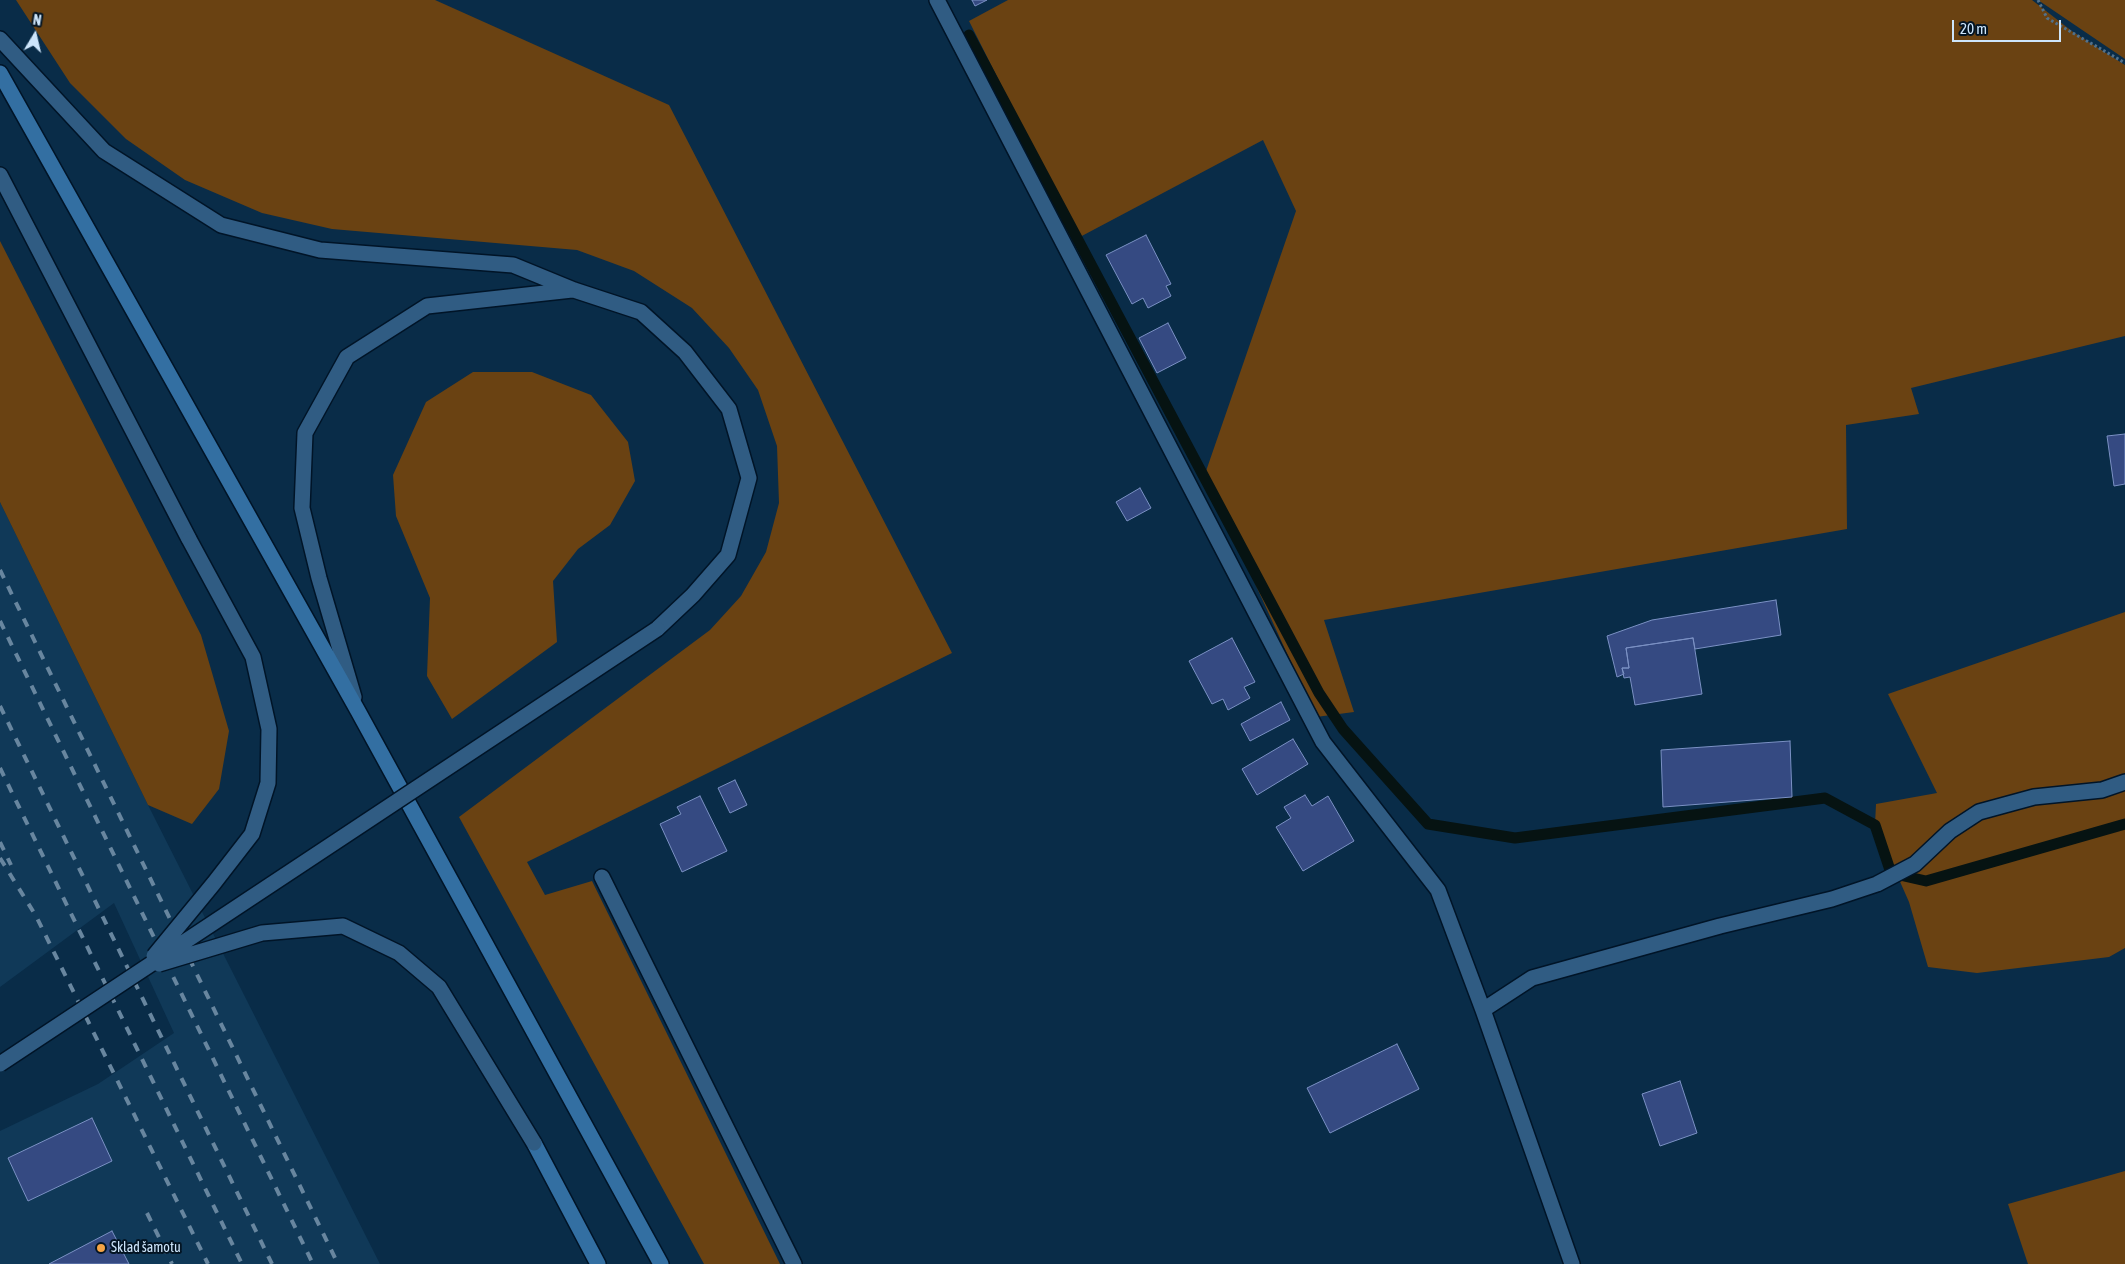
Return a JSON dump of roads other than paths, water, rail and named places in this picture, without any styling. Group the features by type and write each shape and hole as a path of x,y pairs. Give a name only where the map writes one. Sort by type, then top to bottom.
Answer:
{"main road":[{"path":"0,73 358,711 661,1264"},
{"path":"534,1143 598,1264"}],"street":[{"path":"937,0 1323,742 1438,890 1483,1010 1572,1264"},
{"path":"0,39 104,151 221,225 320,250 513,265 574,290 641,312 685,352 729,409 749,478 728,556 693,595 657,629 0,1064"},
{"path":"0,175 189,539 253,657 269,728 268,784 252,834 143,969"},
{"path":"358,711 319,578 302,508 305,433 347,357 427,306 574,290"},
{"path":"1483,1010 1532,978 1720,926 1832,899 1877,884 1915,864 1950,830 1979,812 2034,797 2102,790 2125,782"},
{"path":"602,877 794,1264"},
{"path":"143,969 262,933 343,926 399,953 440,987 534,1143"}],"waterway":[{"path":"969,35 1319,693 1343,729 1428,824 1515,838 1825,798 1875,825 1891,873 1926,881 2125,824"}],"railway":[{"path":"0,570 338,1264"},
{"path":"0,621 313,1264"},
{"path":"0,706 272,1264"},
{"path":"0,768 242,1264"},
{"path":"0,842 11,865"},
{"path":"0,858 36,916 208,1264"},
{"path":"147,1213 172,1264"}],"place":[{"name":"Sklad šamotu","path":"101,1248"}]}
